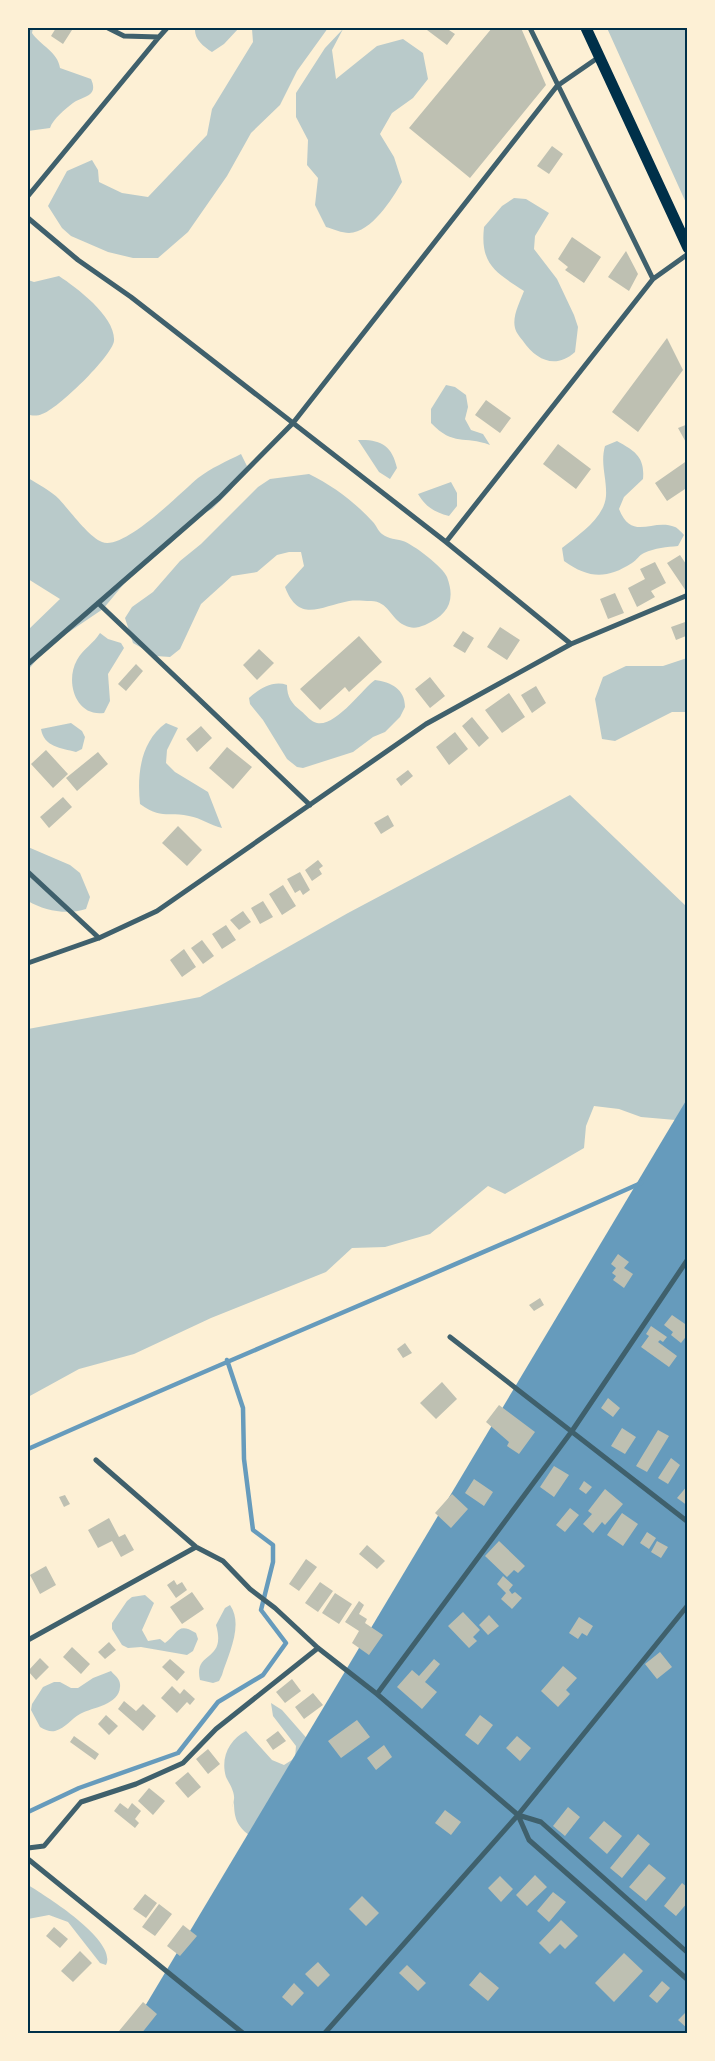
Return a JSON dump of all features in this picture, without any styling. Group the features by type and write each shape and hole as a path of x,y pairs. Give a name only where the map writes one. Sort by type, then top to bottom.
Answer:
{"highway":[{"path":"586,28 688,248"}],"street":[{"path":"108,28 124,36 160,37"},
{"path":"28,196 167,28"},
{"path":"530,28 653,279"},
{"path":"28,664 219,498 293,423 557,86 599,57"},
{"path":"28,218 78,260 131,297 446,542 572,644"},
{"path":"446,542 653,279 688,254"},
{"path":"28,963 100,938 157,911 426,724 572,644 688,594"},
{"path":"98,603 310,805"},
{"path":"28,872 100,938"},
{"path":"377,1694 572,1431 688,1259"},
{"path":"450,1337 688,1522"},
{"path":"96,1460 196,1547 223,1561 250,1589 275,1608 318,1648 377,1694 518,1815 541,1822 688,1953"},
{"path":"28,1640 196,1547"},
{"path":"324,2034 518,1815 688,1605"},
{"path":"28,1848 44,1846 81,1802 136,1784 183,1763 216,1729 318,1648"},
{"path":"518,1815 528,1840 688,1980"},
{"path":"28,1858 244,2034"}],"shaded area":[{"path":"28,28 33,28 32,33 56,57 60,68 91,79 93,89 89,95 73,103 63,111 50,128 28,131"},
{"path":"195,28 239,28 224,44 212,52 202,45 196,36"},
{"path":"247,28 328,28 297,71 280,105 251,133 227,176 188,232 158,258 133,258 108,252 71,236 62,228 48,206 67,171 92,160 98,170 99,182 122,193 148,197 207,135 212,109 253,42 252,29"},
{"path":"607,28 687,28 687,205"},
{"path":"343,29 332,50 336,79 377,46 403,39 423,53 428,79 413,98 392,113 380,134 394,157 402,182 387,205 373,221 366,227 349,233 326,227 315,205 318,178 307,165 308,140 296,117 296,93 325,48"},
{"path":"514,198 526,199 549,213 535,236 534,249 557,279 578,327 575,352 561,360 547,360 534,354 516,332 514,323 524,291 492,266 484,250 484,227 502,206"},
{"path":"59,276 85,296 102,313 109,322 114,341 104,358 71,393 40,415 31,415 28,414 28,280 34,282"},
{"path":"446,385 455,387 466,395 468,407 465,419 471,430 483,434 490,445 453,438 431,423 431,409"},
{"path":"358,440 379,442 388,449 395,460 397,468 390,479 379,472"},
{"path":"617,441 638,456 643,471 643,479 624,497 619,509 624,519 636,527 667,525 675,527 684,535 678,546 644,553 632,563 614,572 598,575 590,574 564,561 562,548 589,526 601,512 606,496 603,465 605,446"},
{"path":"241,454 247,466 231,490 212,509 198,516 170,544 128,579 103,609 69,632 56,637 28,670 28,630 60,599 28,579 28,478 56,496 97,539 102,542 112,542 124,538 152,519 203,474"},
{"path":"309,474 326,483 351,501 373,522 382,534 408,543 428,557 445,573 451,593 448,606 439,617 425,625 412,628 400,622 382,604 377,602 352,601 312,610 297,606 285,587 304,566 301,552 289,552 277,555 257,572 232,576 201,604 180,649 170,657 156,656 133,643 125,618 132,607 153,592 180,561 201,544 258,487 270,479"},
{"path":"451,482 457,493 457,506 449,516 431,508 418,494"},
{"path":"100,633 108,639 121,643 124,648 108,674 110,701 104,713 94,713 80,704 75,696 72,678 77,660"},
{"path":"687,658 687,712 672,712 615,741 602,739 595,699 603,677 626,666 663,666"},
{"path":"375,680 392,685 403,695 405,707 400,717 385,732 373,737 353,752 303,768 297,767 287,759 263,720 250,704 249,698 257,691 271,685 287,685 289,697 295,706 313,721 324,723 341,713"},
{"path":"71,723 82,731 85,737 82,749 76,752 59,748 49,743 41,729"},
{"path":"166,723 178,728 167,750 166,763 175,772 208,792 222,828 193,817 159,814 140,804 139,782 142,760 151,740"},
{"path":"570,795 687,907 687,1121 641,1117 619,1109 594,1106 586,1126 584,1148 505,1194 488,1186 430,1234 385,1247 352,1248 326,1272 211,1318 134,1354 79,1369 28,1397 28,1029 200,997 348,913"},
{"path":"28,847 70,865 80,873 90,897 86,909 71,912 56,911 28,901"},
{"path":"145,1595 154,1603 142,1630 148,1641 160,1639 165,1643 178,1630 185,1628 196,1633 198,1639 193,1651 187,1655 141,1647 128,1648 122,1645 112,1629 112,1623 127,1601 132,1597"},
{"path":"230,1605 236,1622 235,1631 222,1675 219,1681 213,1683 200,1680 199,1671 201,1664 214,1651 217,1645 216,1625 225,1608"},
{"path":"111,1671 120,1682 120,1687 119,1693 110,1702 80,1714 59,1730 49,1731 40,1727 31,1710 32,1704 43,1687 54,1682 60,1682 71,1688 78,1688 93,1678"},
{"path":"271,1703 282,1710 324,1758 249,1835 237,1821 232,1788 224,1770 225,1756 235,1739 246,1731 272,1760 284,1765 295,1758 296,1746 273,1716"},
{"path":"28,1885 64,1909 91,1932 107,1955 106,1965 100,1963 68,1922 49,1915 28,1919"}],"water":[{"path":"687,1099 687,2033 129,2033"}],"building":[{"path":"56,28 72,30 63,44 51,36"},
{"path":"428,28 446,28 455,34 447,45 427,30"},
{"path":"492,28 521,28 546,85 470,178 409,128"},
{"path":"552,146 563,154 549,174 537,166"},
{"path":"572,237 601,257 584,283 565,270 568,267 558,259"},
{"path":"626,251 638,274 629,291 608,277"},
{"path":"667,338 683,370 638,432 612,412"},
{"path":"486,400 511,418 500,433 475,415"},
{"path":"688,424 688,446 678,428"},
{"path":"558,444 591,469 576,489 543,464"},
{"path":"688,460 688,487 667,501 655,483"},
{"path":"680,555 688,567 688,594 667,563"},
{"path":"655,562 666,583 651,591 655,597 637,607 628,588 645,579 640,569"},
{"path":"615,593 624,613 608,619 600,599"},
{"path":"688,621 688,639 686,636 676,640 671,627"},
{"path":"500,627 520,640 507,660 487,647"},
{"path":"463,631 474,638 465,653 453,646"},
{"path":"359,636 382,662 349,692 345,687 320,710 300,689"},
{"path":"259,649 274,663 257,680 243,665"},
{"path":"136,664 143,671 126,691 118,684"},
{"path":"430,677 445,696 430,708 415,689"},
{"path":"536,686 546,703 532,713 521,695"},
{"path":"509,693 525,717 502,733 485,710"},
{"path":"472,717 489,738 479,747 462,726"},
{"path":"201,726 212,738 197,752 186,739"},
{"path":"455,732 468,749 449,765 436,747"},
{"path":"227,747 252,767 233,789 209,768"},
{"path":"46,750 68,774 53,788 31,764"},
{"path":"98,752 108,764 77,791 66,778"},
{"path":"408,770 413,776 401,786 396,779"},
{"path":"63,797 72,807 49,828 40,817"},
{"path":"388,815 394,826 381,834 374,823"},
{"path":"178,826 202,850 187,866 162,843"},
{"path":"318,860 323,866 319,869 322,874 312,881 305,870"},
{"path":"300,872 310,890 303,895 300,890 295,893 287,879"},
{"path":"283,885 296,906 282,915 269,894"},
{"path":"263,901 273,917 260,924 251,908"},
{"path":"243,911 251,922 239,930 230,920"},
{"path":"226,925 236,940 222,949 212,934"},
{"path":"202,940 214,956 203,964 191,948"},
{"path":"184,949 196,967 182,977 170,960"},
{"path":"618,1254 629,1262 624,1268 633,1274 624,1288 613,1280 616,1276 612,1273 616,1268 611,1264"},
{"path":"540,1298 544,1305 534,1311 529,1305"},
{"path":"672,1315 688,1326 688,1334 681,1343 671,1335 673,1332 664,1325"},
{"path":"651,1326 667,1337 663,1342 660,1340 658,1342 677,1356 669,1367 641,1347 649,1336 646,1334"},
{"path":"405,1343 412,1353 403,1358 397,1349"},
{"path":"442,1382 457,1399 436,1419 420,1403"},
{"path":"608,1398 620,1408 613,1417 601,1408"},
{"path":"499,1405 535,1432 519,1454 507,1446 509,1442 486,1422"},
{"path":"622,1428 636,1437 625,1454 611,1446"},
{"path":"658,1430 669,1436 647,1472 636,1466"},
{"path":"671,1458 680,1465 668,1484 658,1478"},
{"path":"554,1466 569,1475 554,1497 540,1487"},
{"path":"474,1479 493,1492 484,1506 465,1493"},
{"path":"584,1481 592,1487 586,1494 579,1489"},
{"path":"688,1485 688,1506 677,1498"},
{"path":"605,1489 623,1504 605,1525 602,1522 593,1533 583,1524 592,1514 588,1511"},
{"path":"452,1494 468,1509 451,1528 435,1513"},
{"path":"65,1495 70,1504 64,1507 59,1497"},
{"path":"570,1508 579,1515 565,1532 556,1525"},
{"path":"622,1513 638,1524 623,1546 607,1535"},
{"path":"109,1518 119,1537 125,1534 134,1550 121,1557 112,1541 98,1548 88,1530"},
{"path":"647,1532 656,1538 649,1549 640,1543"},
{"path":"499,1541 525,1566 518,1573 514,1570 507,1577 485,1556"},
{"path":"657,1541 668,1547 661,1558 651,1552"},
{"path":"367,1545 385,1561 377,1569 359,1554"},
{"path":"306,1559 317,1567 299,1591 289,1584"},
{"path":"46,1566 56,1585 40,1594 30,1575"},
{"path":"503,1576 513,1585 509,1590 512,1594 515,1592 522,1598 512,1609 501,1599 506,1593 497,1584"},
{"path":"174,1580 177,1585 182,1582 187,1590 176,1598 167,1585"},
{"path":"320,1582 333,1591 318,1612 305,1603"},
{"path":"192,1592 204,1609 182,1624 170,1607"},
{"path":"335,1593 352,1604 339,1624 322,1613"},
{"path":"359,1601 364,1605 359,1614 367,1619 365,1623 383,1635 369,1655 352,1643 359,1631 345,1622"},
{"path":"463,1612 480,1630 473,1637 477,1641 469,1648 448,1626"},
{"path":"489,1615 499,1626 488,1635 479,1625"},
{"path":"579,1617 593,1626 587,1636 582,1633 578,1639 569,1633"},
{"path":"109,1642 116,1650 105,1659 98,1652"},
{"path":"72,1647 90,1664 81,1674 63,1657"},
{"path":"660,1652 672,1667 657,1679 645,1664"},
{"path":"40,1658 49,1667 36,1680 28,1671"},
{"path":"170,1659 185,1672 177,1681 162,1667"},
{"path":"434,1659 440,1664 425,1682 437,1692 422,1709 397,1687 412,1670 419,1676"},
{"path":"563,1666 577,1678 566,1690 570,1694 558,1707 541,1691"},
{"path":"292,1679 301,1691 285,1703 276,1692"},
{"path":"172,1686 180,1694 184,1689 195,1699 190,1705 187,1702 177,1713 161,1698"},
{"path":"313,1693 323,1705 304,1719 295,1707"},
{"path":"124,1701 136,1711 143,1704 156,1716 143,1731 118,1709"},
{"path":"106,1715 118,1726 109,1735 98,1724"},
{"path":"480,1715 493,1725 478,1745 465,1735"},
{"path":"357,1720 370,1737 341,1758 328,1741"},
{"path":"278,1731 286,1741 273,1750 266,1740"},
{"path":"74,1736 99,1754 95,1760 70,1742"},
{"path":"517,1736 531,1748 520,1761 506,1748"},
{"path":"384,1745 392,1757 376,1770 367,1758"},
{"path":"208,1749 220,1764 208,1774 196,1759"},
{"path":"188,1772 201,1787 188,1798 175,1783"},
{"path":"149,1788 165,1801 153,1815 138,1801"},
{"path":"120,1803 128,1809 132,1803 141,1811 135,1819 139,1823 135,1828 114,1811"},
{"path":"568,1807 580,1817 565,1836 553,1826"},
{"path":"445,1810 461,1822 451,1835 435,1823"},
{"path":"604,1821 622,1836 607,1854 589,1838"},
{"path":"638,1834 650,1844 622,1878 610,1868"},
{"path":"649,1864 666,1878 646,1901 629,1887"},
{"path":"535,1875 547,1887 527,1906 516,1895"},
{"path":"500,1876 513,1889 501,1902 488,1888"},
{"path":"682,1883 688,1888 688,1902 676,1916 664,1906"},
{"path":"553,1892 566,1902 549,1922 537,1911"},
{"path":"145,1894 157,1903 146,1918 133,1909"},
{"path":"362,1896 379,1913 366,1926 349,1909"},
{"path":"159,1904 172,1914 155,1936 142,1927"},
{"path":"561,1920 578,1936 565,1949 560,1944 550,1954 539,1943"},
{"path":"183,1925 197,1936 180,1956 167,1946"},
{"path":"54,1927 68,1939 60,1948 46,1936"},
{"path":"80,1951 92,1963 73,1982 61,1971"},
{"path":"624,1953 643,1971 614,2002 595,1983"},
{"path":"318,1962 330,1975 318,1987 305,1974"},
{"path":"407,1965 426,1983 418,1991 399,1973"},
{"path":"480,1972 499,1988 488,2001 469,1985"},
{"path":"662,1981 670,1988 657,2003 649,1996"},
{"path":"294,1983 304,1993 292,2006 282,1997"},
{"path":"143,2002 157,2014 141,2034 122,2034 119,2031"},
{"path":"688,2010 688,2029 678,2020"}],"waterway":[{"path":"28,1449 641,1183"},
{"path":"28,1812 79,1788 178,1753 218,1702 263,1675 286,1643 261,1610 273,1562 273,1545 253,1530 244,1459 243,1408 227,1360"}]}
